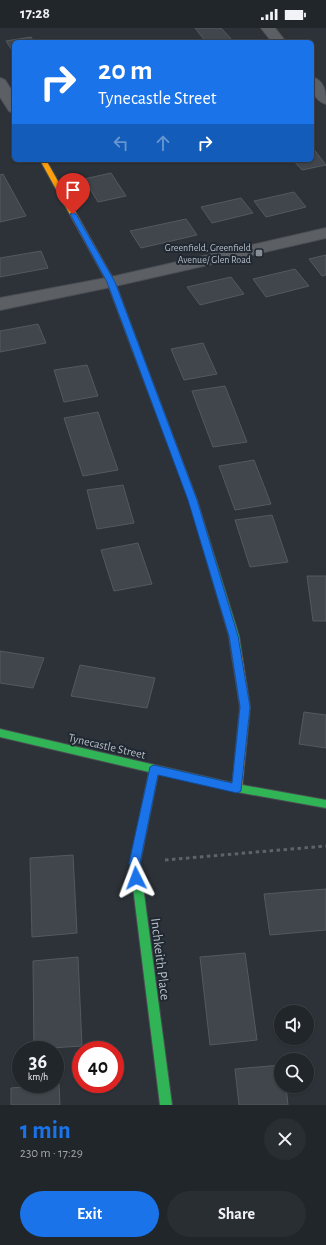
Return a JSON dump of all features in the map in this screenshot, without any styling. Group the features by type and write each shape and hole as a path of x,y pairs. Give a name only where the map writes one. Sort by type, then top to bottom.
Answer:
{"street":[{"path":"268,28 277,40"},
{"path":"0,83 12,104"},
{"path":"314,84 326,99"},
{"path":"44,162 111,282 193,500 234,636 245,707 237,788"},
{"path":"0,304 111,282 326,233"},
{"name":"Tynecastle Street","path":"0,733 154,770 237,788 326,804"},
{"name":"Inchkeith Place","path":"154,770 134,863 166,1105"}],"path":[{"path":"134,863 326,846"}],"building":[{"path":"195,28 221,28 232,40 204,40"},
{"path":"31,37 33,40 12,40"},
{"path":"12,40 12,50 6,41"},
{"path":"314,150 326,165 302,170 295,162 314,162"},
{"path":"111,173 126,196 98,202 84,179"},
{"path":"3,174 26,216 0,222 0,175"},
{"path":"294,192 306,207 266,217 254,201"},
{"path":"241,198 253,213 212,223 201,207"},
{"path":"186,219 197,235 141,248 130,231"},
{"path":"41,251 48,268 0,277 0,258"},
{"path":"326,255 326,275 322,276 309,259"},
{"path":"295,269 309,286 266,297 253,279"},
{"path":"231,277 244,294 200,305 187,287"},
{"path":"38,324 46,343 0,352 0,331"},
{"path":"203,343 217,374 184,380 171,349"},
{"path":"87,365 98,396 64,402 54,370"},
{"path":"225,386 247,442 213,447 192,391"},
{"path":"98,412 118,470 83,476 64,418"},
{"path":"254,460 271,504 235,510 219,466"},
{"path":"123,485 134,523 97,529 87,490"},
{"path":"272,515 288,562 250,567 235,520"},
{"path":"138,543 152,584 114,591 101,550"},
{"path":"307,576 326,576 326,621 313,621"},
{"path":"0,651 44,658 33,688 0,683"},
{"path":"80,665 155,678 147,708 71,696"},
{"path":"304,712 326,715 326,748 299,744"},
{"path":"73,855 77,933 32,937 30,858"},
{"path":"326,889 326,930 270,935 264,894"},
{"path":"245,953 257,1040 210,1045 200,957"},
{"path":"78,957 82,1041 72,1041 72,1047 64,1047 64,1041 34,1041 33,961"},
{"path":"274,1066 274,1093 287,1093 288,1105 239,1105 235,1069"},
{"path":"11,1088 12,1093 59,1093 60,1105 11,1105"}],"traffic: fast":[{"path":"136,349 193,500 234,636 237,656"},
{"path":"0,733 237,788 326,804"},
{"path":"154,770 135,863 166,1105"}],"traffic: slow":[{"path":"44,162 111,282 136,349"},
{"path":"237,656 245,707 237,788"}],"place":[{"name":"Greenfield, Greenfield Avenue/ Glen Road","path":"259,253"}],"route":[{"path":"73,214 111,282 193,500 234,636 245,707 237,788 154,770 134,863 136,878"}]}
